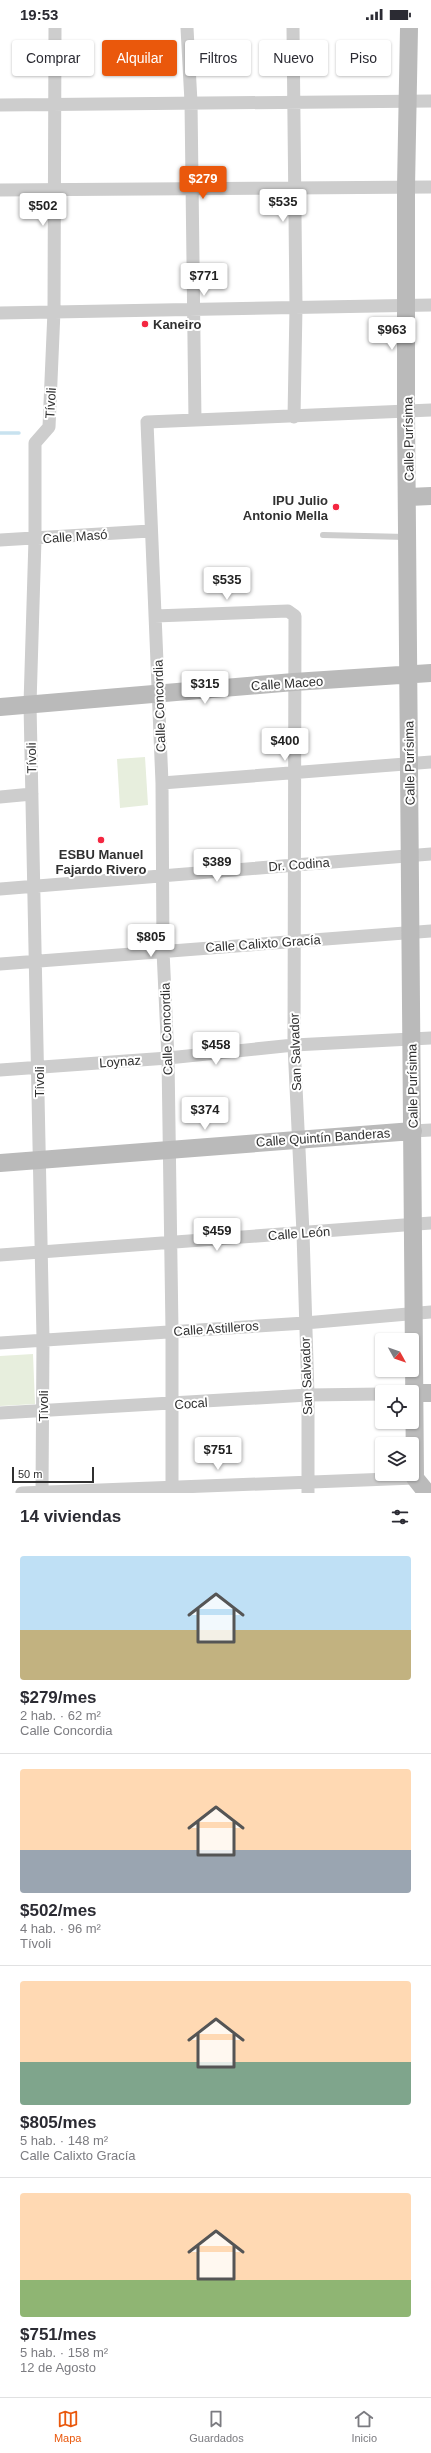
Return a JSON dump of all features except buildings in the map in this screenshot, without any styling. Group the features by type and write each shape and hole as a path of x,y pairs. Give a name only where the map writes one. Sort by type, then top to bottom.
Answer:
{"street":[{"name":"Tívoli","path":"42,1493 44,1411 38,1159 39,1066 30,704 35,539 35,443 49,427 54,311 55,28"},
{"path":"187,28 191,102 195,420 431,410"},
{"path":"293,28 296,307 294,417"},
{"name":"Calle Purísima","path":"409,28 406,187 408,306 406,412 408,497 408,675 411,856 410,932 413,1224 422,1312 419,1393"},
{"path":"0,105 55,103 294,103 408,100 431,101"},
{"path":"0,190 55,188 431,187"},
{"path":"0,313 431,305"},
{"name":"Calle Concordia","path":"172,1489 172,1331 168,1058 163,951 164,875 162,783 159,694 150,531 147,422 195,420"},
{"path":"408,497 431,496"},
{"name":"Calle Masó","path":"0,540 150,531"},
{"name":"San Salvador","path":"155,616 288,610 295,616 293,774 294,1045 303,1233 308,1395 308,1487"},
{"name":"Calle Maceo","path":"0,706 294,682 431,673"},
{"path":"162,783 409,765 431,762"},
{"path":"0,797 32,794"},
{"name":"Dr. Codina","path":"0,889 431,854"},
{"name":"Calle Calixto Gracía","path":"0,964 293,940 431,931"},
{"name":"Loynaz","path":"0,1070 39,1066 168,1058 294,1045 431,1038"},
{"name":"Calle Quintín Banderas","path":"0,1162 169,1148 431,1130"},
{"name":"Calle León","path":"0,1254 170,1243 431,1223"},
{"name":"Calle Astilleros","path":"0,1343 305,1323 422,1312"},
{"name":"Cocal","path":"0,1413 172,1405 308,1395 375,1394"},
{"path":"22,1493 308,1487 379,1481"},
{"path":"417,1481 427,1493"}],"lane":[{"path":"323,534 408,537"}],"green space":[{"path":"145,757 148,805 120,808 117,759"},
{"path":"33,1354 35,1404 0,1406 0,1356"}],"waterway":[{"path":"0,433 19,433"}],"place":[{"name":"Kaneiro","path":"145,324"},
{"name":"IPU Julio Antonio Mella","path":"336,507"},
{"name":"ESBU Manuel Fajardo Rivero","path":"101,840"}]}
